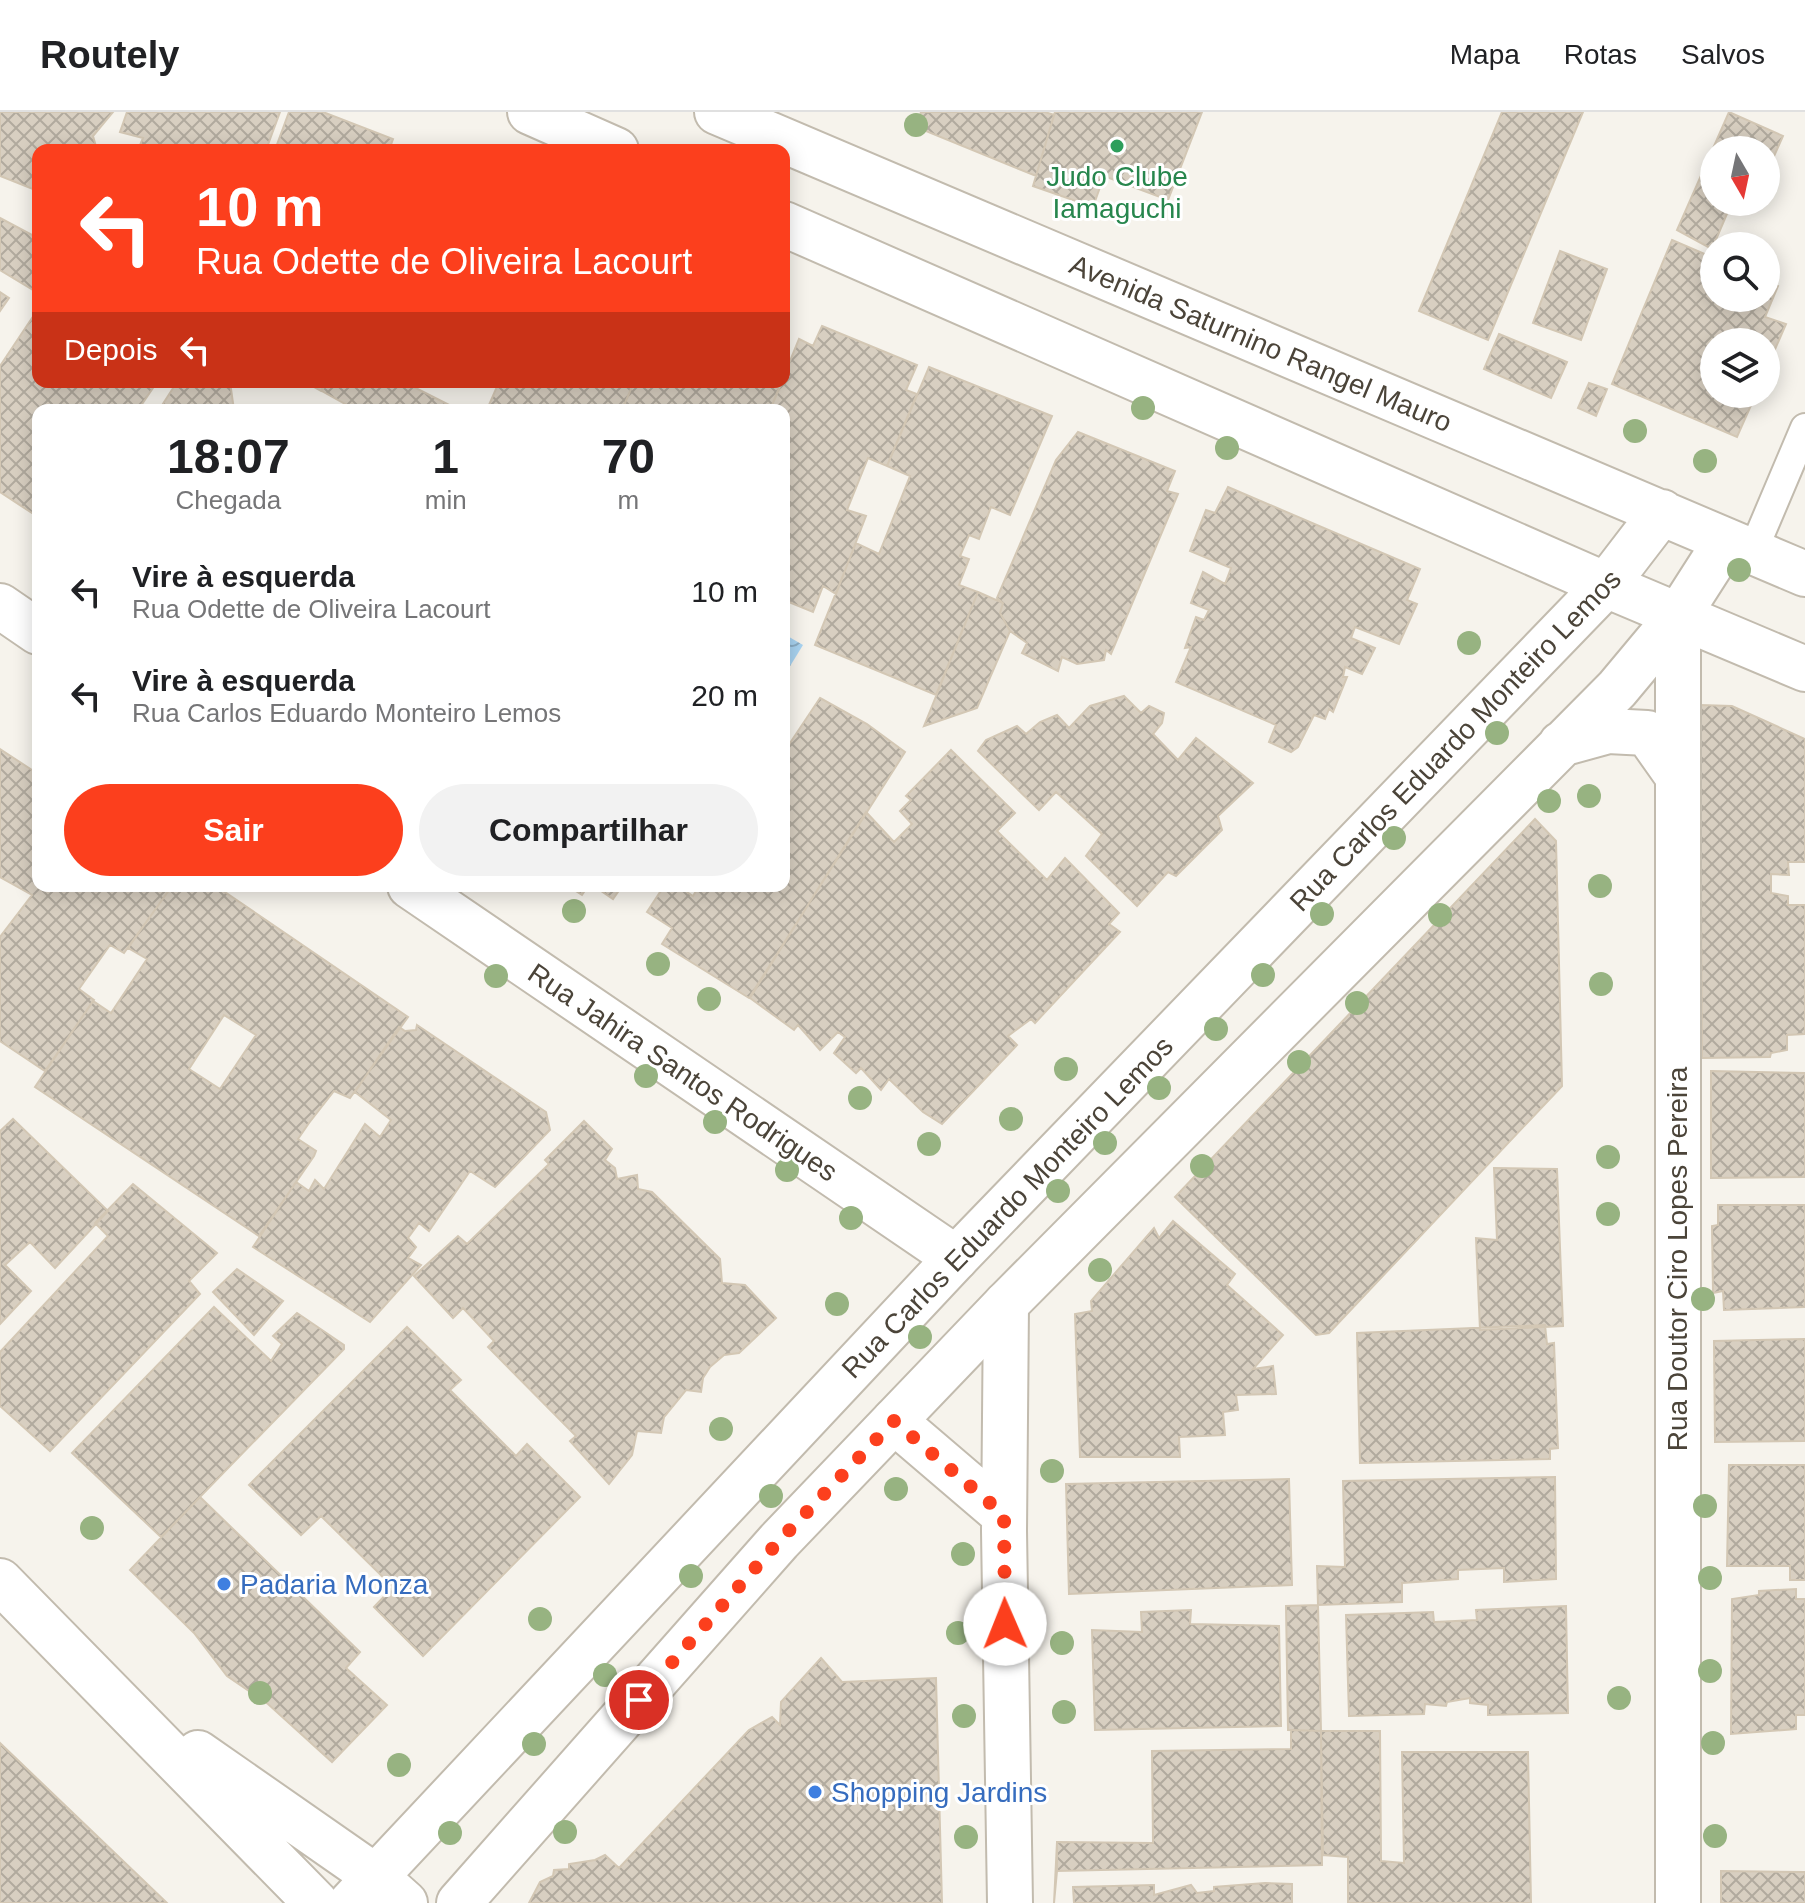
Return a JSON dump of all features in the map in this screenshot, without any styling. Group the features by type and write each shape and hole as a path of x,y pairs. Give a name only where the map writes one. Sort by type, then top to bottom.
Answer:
{"street":[{"path":"530,112 602,144"},
{"name":"Avenida Saturnino Rangel Mauro","path":"717,112 1805,574"},
{"path":"790,227 1606,585 1805,669"},
{"name":"Rua Carlos Eduardo Monteiro Lemos","path":"377,1894 956,1258 1606,585 1662,512"},
{"path":"459,1903 779,1541 1006,1304 1617,689 1739,547"},
{"path":"0,606 32,628"},
{"name":"Rua Doutor Ciro Lopes Pereira","path":"1678,616 1678,1903"},
{"path":"1561,744 1608,731 1647,733 1676,774"},
{"name":"Rua Jahira Santos Rodrigues","path":"419,892 956,1258 1006,1304"},
{"path":"1006,1304 1004,1515 1010,1903"},
{"path":"894,1421 1004,1515"},
{"path":"0,1581 316,1903"},
{"path":"114,1695 377,1894"}],"lane":[{"path":"1739,547 1805,428"}],"water":[{"path":"790,637 803,645 790,666"}],"building":[{"path":"0,112 113,112 93,136 95,144 32,144 32,189 0,176"},
{"path":"127,112 280,112 268,144 140,144 143,138 120,132"},
{"path":"289,112 323,112 393,139 391,144 277,144"},
{"path":"921,112 1045,112 1054,115 1036,176 916,127"},
{"name":"Judo Clube Iamaguchi","path":"1055,112 1202,112 1168,200 1104,176 1093,207 1033,186"},
{"path":"1502,112 1583,112 1488,340 1419,311"},
{"path":"1729,112 1783,136 1780,143 1780,136 1718,136"},
{"path":"1700,178 1700,216 1726,216 1719,232 1700,232 1700,242 1677,230"},
{"path":"0,218 32,235 32,289 0,270"},
{"path":"1672,240 1700,252 1700,312 1767,312 1765,317 1786,324 1780,338 1780,328 1700,328 1700,408 1750,408 1737,437 1612,384"},
{"path":"1560,251 1607,269 1581,340 1533,323"},
{"path":"0,292 9,298 0,311"},
{"path":"32,318 32,388 153,388 142,404 32,404 32,513 0,492 0,366"},
{"path":"822,326 917,365 906,390 917,394 887,466 868,458 847,510 866,516 836,594 823,586 813,612 790,602 790,404 772,404 779,388 790,388 790,361 799,339 813,346"},
{"path":"1499,334 1567,362 1551,398 1484,369"},
{"path":"929,367 1052,416 1010,515 991,507 979,539 969,535 960,556 969,559 959,585 978,592 936,695 815,645 856,543 879,554 910,476 887,466"},
{"path":"1589,383 1607,389 1596,416 1578,408"},
{"path":"173,388 231,388 233,404 163,404"},
{"path":"323,388 416,388 447,404 345,404 322,391"},
{"path":"496,388 631,388 625,404 489,404"},
{"path":"631,388 779,388 773,404 625,404"},
{"path":"1078,432 1175,471 1167,491 1178,494 1111,654 1106,650 1104,660 1077,664 1062,657 1058,671 1022,653 1027,643 1010,631 1000,613 1003,603 997,598 1056,460"},
{"path":"1228,487 1420,569 1407,600 1417,604 1399,644 1355,627 1351,638 1375,648 1362,674 1345,667 1343,677 1347,677 1333,712 1329,709 1325,719 1314,715 1298,747 1291,752 1269,742 1276,725 1176,682 1191,647 1185,648 1196,617 1204,620 1209,610 1191,603 1203,572 1225,584 1231,568 1190,551 1206,510 1215,513"},
{"path":"978,592 1003,603 1000,613 1010,631 977,708 924,726"},
{"path":"1124,696 1141,713 1149,706 1164,713 1162,723 1153,734 1178,760 1196,738 1253,783 1218,816 1222,830 1176,876 1168,872 1137,906 1086,856 1102,834 1056,792 1039,810 978,751 986,740 1017,726 1026,734 1040,722 1057,715 1069,728 1090,706"},
{"path":"820,698 867,724 905,752 749,998 662,944 672,928 647,912 660,892 687,892 693,896 695,892 790,892 790,743"},
{"path":"1700,705 1732,706 1805,739 1805,862 1788,862 1789,875 1771,874 1771,893 1788,896 1788,905 1805,905 1805,1034 1787,1035 1787,1050 1771,1053 1770,1057 1702,1058"},
{"path":"0,749 32,770 32,892 168,892 124,953 110,945 79,989 94,1000 45,1071 0,1041 0,937 32,895 0,877"},
{"path":"951,750 1015,813 997,831 1047,880 1065,858 1119,913 1109,924 1120,932 1035,1023 1031,1019 1008,1036 1017,1045 942,1124 923,1112 889,1079 881,1090 861,1068 856,1073 834,1053 845,1037 838,1032 820,1050 798,1025 794,1030 750,998 866,812 894,842 912,824 900,811 911,800 906,796"},
{"path":"1535,819 1556,841 1562,1086 1329,1333 1316,1335 1175,1197"},
{"path":"168,892 225,892 408,1017 350,1098 334,1091 298,1139 316,1151 314,1156 259,1236 35,1087 93,1001 111,1013 147,959 128,948","holes":["224,1015 256,1035 220,1089 189,1069"]},
{"path":"603,892 618,892 613,899"},
{"path":"417,1025 546,1112 550,1130 495,1187 470,1171 429,1231 419,1223 408,1238 416,1247 408,1258 421,1265 370,1322 253,1247 296,1182 309,1191 315,1180 324,1189 365,1124 380,1137 391,1120 355,1092 399,1027 405,1031 416,1030"},
{"path":"1711,1071 1805,1073 1805,1177 1711,1178"},
{"path":"13,1119 108,1211 55,1268 30,1242 5,1265 31,1291 0,1324 0,1131"},
{"path":"584,1121 612,1149 605,1160 615,1168 617,1179 637,1175 638,1189 652,1192 720,1259 722,1283 745,1285 776,1318 739,1353 724,1355 710,1367 703,1378 701,1392 686,1390 664,1417 661,1433 637,1431 632,1455 609,1484 570,1441 576,1436 488,1347 494,1341 463,1308 453,1318 414,1276 458,1236 467,1244 549,1164 545,1160"},
{"path":"1494,1168 1557,1169 1563,1326 1480,1330 1476,1238 1497,1240"},
{"path":"133,1184 217,1253 189,1281 200,1294 50,1451 0,1406 0,1352 108,1236 95,1223"},
{"path":"1718,1205 1805,1205 1805,1307 1724,1310 1723,1291 1713,1293 1712,1226 1718,1225"},
{"path":"1173,1221 1235,1274 1227,1285 1283,1335 1253,1369 1273,1366 1276,1394 1236,1395 1238,1410 1223,1412 1225,1435 1179,1437 1180,1457 1080,1457 1075,1314 1092,1311 1091,1301 1154,1228 1159,1238"},
{"path":"237,1269 283,1301 254,1335 213,1292"},
{"path":"214,1307 271,1361 282,1344 273,1336 297,1313 344,1345 344,1349 161,1537 72,1453"},
{"path":"1545,1325 1547,1344 1554,1343 1558,1448 1550,1449 1550,1459 1360,1463 1357,1333"},
{"path":"407,1327 461,1380 450,1390 516,1456 527,1444 580,1497 423,1656 374,1607 393,1587 321,1516 301,1535 249,1485"},
{"path":"1805,1339 1805,1441 1715,1442 1714,1341"},
{"path":"1729,1465 1805,1465 1805,1580 1790,1580 1790,1566 1727,1566"},
{"path":"1555,1477 1556,1579 1504,1582 1504,1568 1458,1570 1458,1579 1402,1583 1402,1602 1318,1605 1317,1566 1345,1567 1343,1481"},
{"path":"1289,1479 1292,1585 1069,1594 1066,1484"},
{"path":"200,1497 360,1652 346,1668 387,1705 332,1762 268,1704 227,1676 194,1633 130,1570"},
{"path":"1796,1589 1796,1599 1805,1599 1805,1715 1796,1715 1796,1729 1731,1734 1732,1599 1759,1595 1759,1591"},
{"path":"1318,1605 1321,1731 1288,1730 1286,1606"},
{"path":"1566,1606 1568,1713 1488,1715 1488,1705 1470,1703 1470,1698 1447,1702 1446,1706 1425,1704 1424,1714 1349,1716 1346,1615 1433,1612 1434,1622 1477,1620 1476,1610"},
{"path":"1191,1610 1190,1624 1279,1626 1281,1726 1095,1730 1092,1630 1142,1632 1141,1612"},
{"name":"Shopping Jardins","path":"821,1658 842,1682 936,1678 942,1903 529,1903 540,1882 553,1876 554,1870 569,1869 569,1864 595,1860 605,1855 619,1868 749,1730 772,1717 780,1725 781,1702"},
{"path":"1291,1730 1321,1731 1322,1865 1057,1871 1057,1842 1153,1843 1152,1751 1291,1749"},
{"path":"1321,1731 1380,1731 1381,1861 1404,1863 1402,1752 1528,1752 1531,1903 1348,1903 1348,1857 1323,1855"},
{"path":"0,1743 167,1903 0,1903"},
{"path":"1057,1842 1057,1871 1054,1903"},
{"path":"1721,1871 1805,1872 1805,1903 1721,1903"},
{"path":"1292,1884 1292,1903 1074,1903 1073,1887 1154,1885 1154,1895 1191,1885 1197,1893 1214,1891 1214,1887"}],"place":[{"name":"Judo Clube Iamaguchi","path":"1117,146"},
{"name":"Padaria Monza","path":"224,1584"},
{"name":"Shopping Jardins","path":"815,1792"}],"route":[{"path":"639,1700 779,1541 894,1421 1004,1515 1005,1624"}]}
